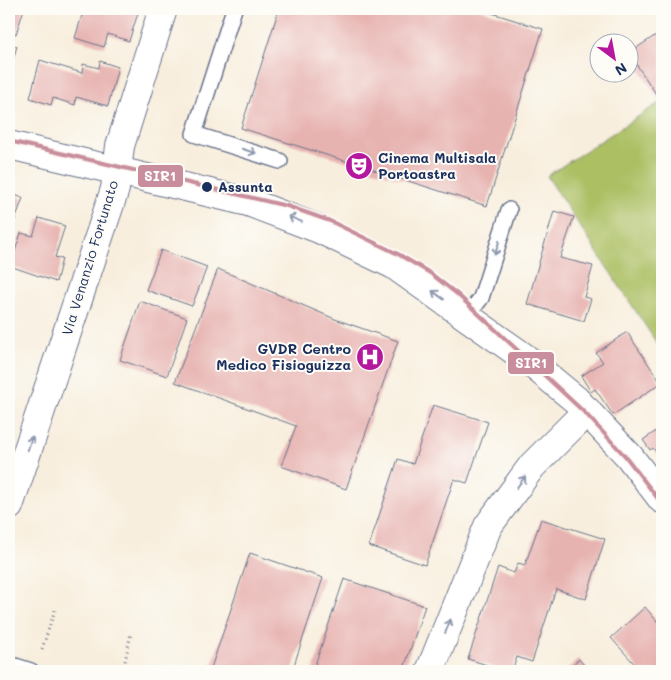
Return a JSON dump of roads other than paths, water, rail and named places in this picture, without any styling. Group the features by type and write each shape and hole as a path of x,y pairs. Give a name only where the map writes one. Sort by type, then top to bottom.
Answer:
{"street":[{"name":"Via Venanzio Fortunato","path":"9,506 115,188 120,146 163,9"},
{"path":"9,145 248,202 311,225 394,265 525,358 587,411 629,456 662,499"},
{"path":"430,671 488,526 532,466 587,411"}],"lane":[{"path":"234,9 194,134 280,161"},
{"path":"467,316 481,298 510,210"},
{"path":"9,664 31,671"}],"place":[{"name":"Cinema Multisala Portoastra","path":"359,166"},
{"name":"Assunta","path":"207,187"},
{"name":"GVDR Centro Medico Fisioguizza","path":"370,357"}]}
